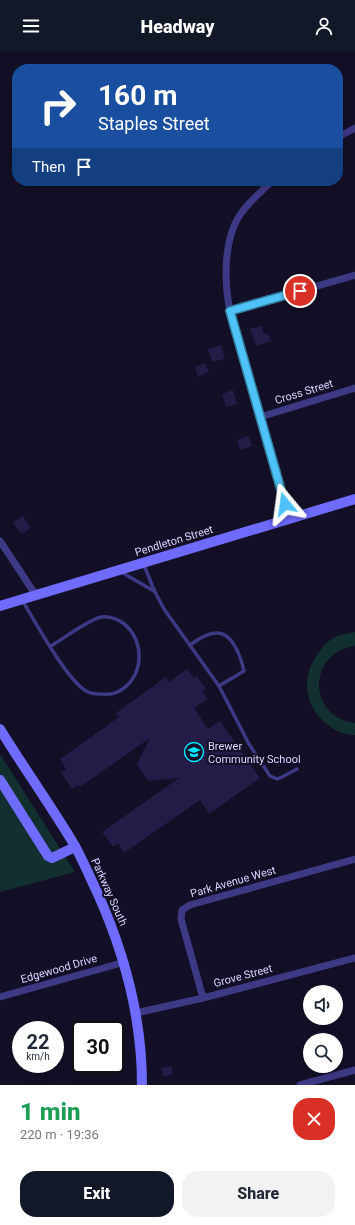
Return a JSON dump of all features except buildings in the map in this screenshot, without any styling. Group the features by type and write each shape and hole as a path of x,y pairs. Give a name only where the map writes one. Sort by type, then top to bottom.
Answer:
{"street":[{"path":"343,134 355,128"},
{"path":"267,186 241,213 232,231 227,255 225,278 230,311 289,519"},
{"path":"230,311 355,275"},
{"name":"Cross Street","path":"260,417 355,388"},
{"name":"Pendleton Street","path":"0,606 35,594 355,499"},
{"path":"0,541 35,594"},
{"name":"Parkway South","path":"0,729 76,847 111,922 125,962 136,1013 142,1061 142,1085"},
{"path":"0,780 48,856 52,858 57,857 76,847"},
{"name":"Park Avenue West","path":"203,998 181,919 182,910 190,905 355,859"},
{"name":"Grove Street","path":"136,1013 203,998 355,958"},
{"name":"Edgewood Drive","path":"0,998 125,962"},
{"path":"300,1085 355,1070"}],"lane":[{"path":"143,562 155,592 164,609 219,686 249,744 270,776 277,779 297,769"},
{"path":"117,570 155,592"},
{"path":"21,599 68,674 76,683 89,693 116,693 129,682 138,667 140,657 139,645 132,632 118,620 109,617 100,617 51,646"},
{"path":"190,645 213,634 223,634 228,637 242,661 244,671 219,686"}],"green space":[{"path":"355,632 355,646 339,651 328,660 321,672 319,685 321,698 328,709 339,718 355,723 355,735 337,731 322,720 316,713 309,697 307,680 312,663 323,647 337,636"},
{"path":"0,754 75,872 0,892"}],"place":[{"name":"Brewer Community School","path":"194,752"}],"route":[{"path":"285,504 230,311 300,291"}]}
